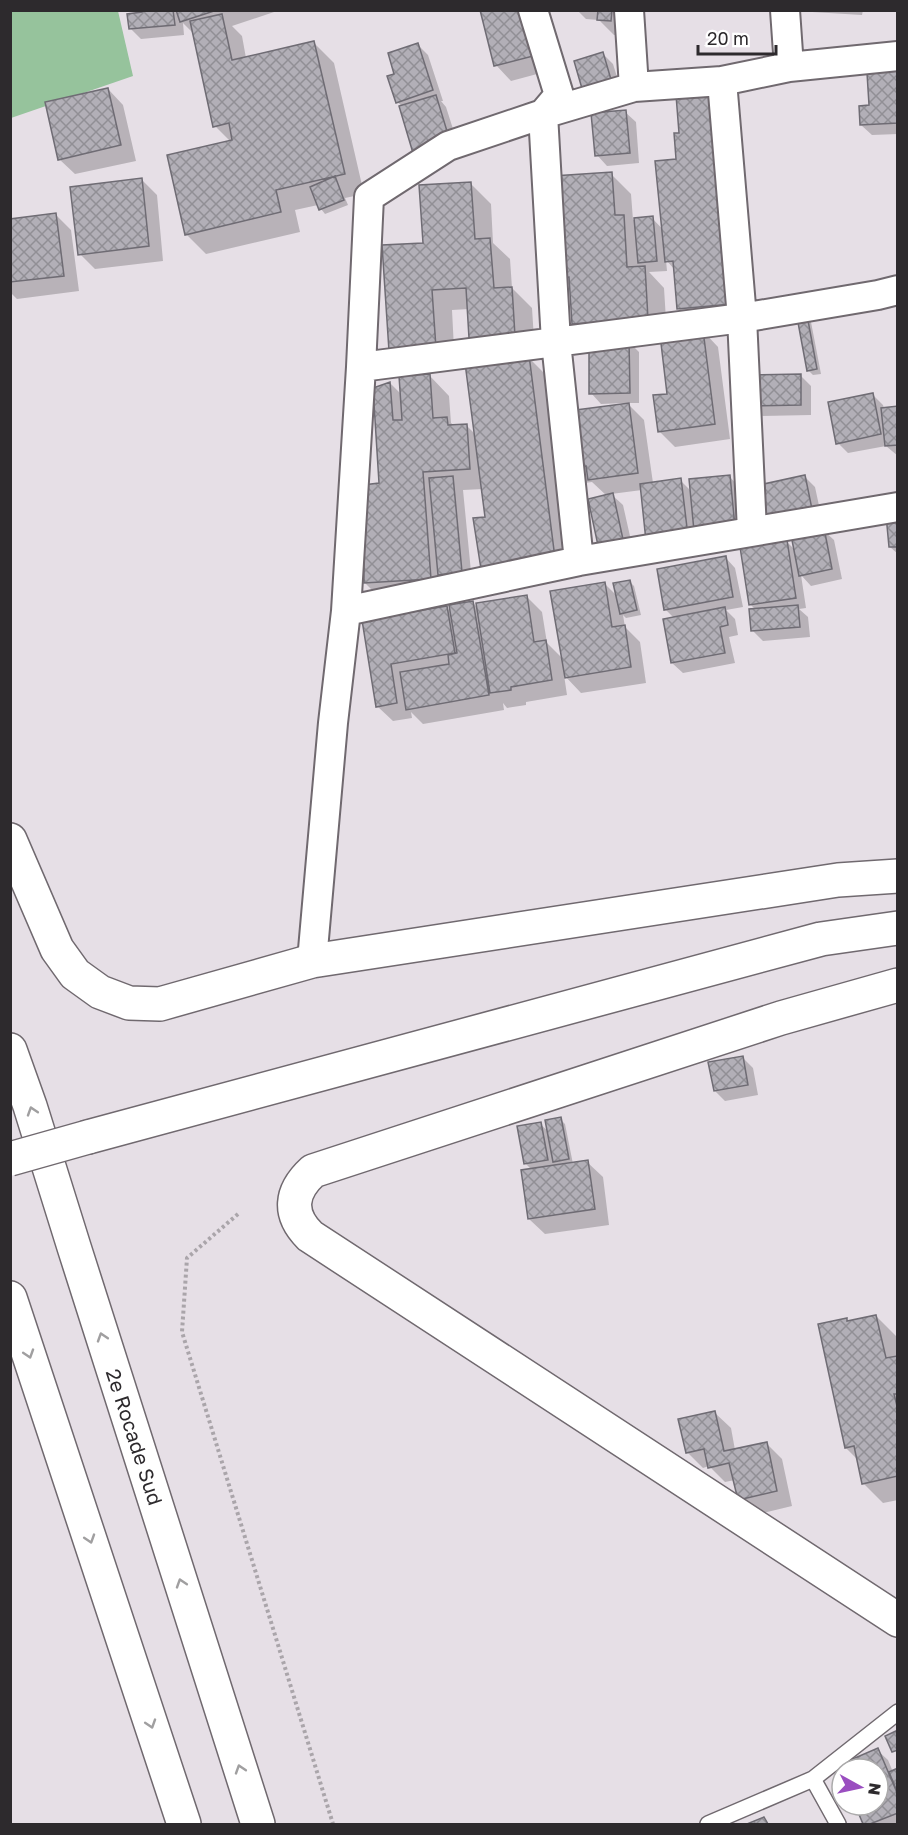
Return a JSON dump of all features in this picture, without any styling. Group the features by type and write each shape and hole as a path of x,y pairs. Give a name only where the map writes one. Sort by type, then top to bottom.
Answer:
{"main road":[{"path":"10,840 57,950 75,974 100,992 129,1003 160,1004 312,961 838,880 897,876"},
{"path":"10,1159 821,939 897,928"},
{"path":"897,985 781,1018 313,1171 298,1190 294,1203 298,1221 310,1236 897,1620"},
{"name":"2e Rocade Sud","path":"10,1050 30,1106 258,1824"},
{"path":"10,1298 184,1824"}],"street":[{"path":"533,10 559,95 543,114 556,342 579,561"},
{"path":"629,10 634,87"},
{"path":"785,10 789,68"},
{"path":"312,961 333,723 346,611 369,197 448,146 634,87 722,81 789,68 897,56"},
{"path":"722,81 742,318 752,531"},
{"path":"361,367 742,318 878,296 897,290"},
{"path":"346,611 579,561 897,507"}],"lane":[{"path":"708,1824 813,1779 897,1712"},
{"path":"813,1779 838,1824"}],"path":[{"path":"238,1214 188,1258 182,1332 333,1824"}],"green space":[{"path":"10,11 118,11 133,76 11,118"}],"building":[{"path":"142,10 173,10 175,25 129,29 127,14 142,12"},
{"path":"176,10 217,10 180,22"},
{"path":"480,10 526,10 537,55 494,66"},
{"path":"598,10 612,10 611,21 597,20"},
{"path":"222,14 232,60 314,41 345,174 276,190 281,212 185,235 167,155 232,140 229,123 213,127 190,21"},
{"path":"418,43 433,90 396,103 387,76 394,74 388,53"},
{"path":"603,52 612,83 583,92 574,61"},
{"path":"898,71 898,123 860,125 859,106 869,105 867,73"},
{"path":"108,88 121,145 58,160 45,102"},
{"path":"715,92 732,304 677,309 673,261 665,262 655,161 676,159 674,133 679,133 676,95"},
{"path":"436,95 450,141 413,153 399,106"},
{"path":"626,110 630,153 595,156 591,113"},
{"path":"612,172 615,215 624,215 627,267 645,266 648,319 572,324 569,277 559,278 553,176"},
{"path":"335,176 344,200 319,210 310,187"},
{"path":"142,178 149,246 78,255 70,187"},
{"path":"471,182 475,239 490,238 494,288 512,287 515,336 469,338 466,288 432,290 436,348 389,351 382,245 423,243 419,185"},
{"path":"56,213 64,276 10,282 10,219"},
{"path":"653,216 657,261 638,263 634,218"},
{"path":"807,315 817,369 807,371 797,317"},
{"path":"703,330 715,424 658,432 653,395 667,394 660,335"},
{"path":"629,340 630,393 589,394 589,341"},
{"path":"529,355 555,558 481,569 473,518 485,517 465,363"},
{"path":"430,374 433,418 447,417 448,425 467,424 470,469 423,472 431,579 364,583 363,485 379,483 373,388 390,382 393,420 402,420 399,376"},
{"path":"801,374 801,405 745,406 744,375"},
{"path":"873,393 881,434 836,444 828,402"},
{"path":"629,403 638,473 588,480 586,466 561,469 553,413"},
{"path":"898,406 898,445 885,446 881,408"},
{"path":"730,475 735,527 694,531 689,479"},
{"path":"805,475 813,514 758,526 750,487"},
{"path":"453,476 462,572 438,575 429,478"},
{"path":"681,478 688,536 646,541 640,484"},
{"path":"613,493 624,544 599,550 588,499"},
{"path":"898,514 898,547 889,547 886,515"},
{"path":"824,528 832,569 799,576 791,535"},
{"path":"787,540 796,598 749,605 740,547"},
{"path":"726,556 733,597 664,610 657,569"},
{"path":"630,580 637,610 620,614 613,583"},
{"path":"605,582 612,627 625,625 631,667 565,678 550,591"},
{"path":"527,595 534,642 546,640 552,680 490,693 476,603"},
{"path":"473,601 489,695 406,710 400,672 449,664 448,655 457,653 449,605"},
{"path":"798,605 800,627 751,631 749,609"},
{"path":"447,606 455,653 391,664 397,703 376,707 362,620"},
{"path":"725,607 728,625 720,627 725,653 671,663 663,619"},
{"path":"743,1056 748,1085 714,1091 708,1062"},
{"path":"561,1117 569,1159 553,1162 545,1120"},
{"path":"541,1122 548,1160 524,1164 517,1126"},
{"path":"588,1160 595,1209 528,1219 521,1170"},
{"path":"876,1315 886,1358 897,1356 898,1360 898,1394 894,1394 898,1410 898,1476 862,1484 854,1446 845,1448 818,1324"},
{"path":"715,1411 724,1451 767,1442 777,1491 738,1500 729,1463 708,1468 704,1449 686,1453 678,1419"},
{"path":"898,1730 898,1750 892,1752 885,1736"},
{"path":"878,1748 882,1757 857,1757"},
{"path":"898,1768 898,1788 896,1789 890,1774 890,1772"},
{"path":"890,1776 898,1795 898,1813 890,1816"},
{"path":"764,1817 768,1824 747,1824"},
{"path":"860,1817 888,1817 870,1824 863,1824"}]}
